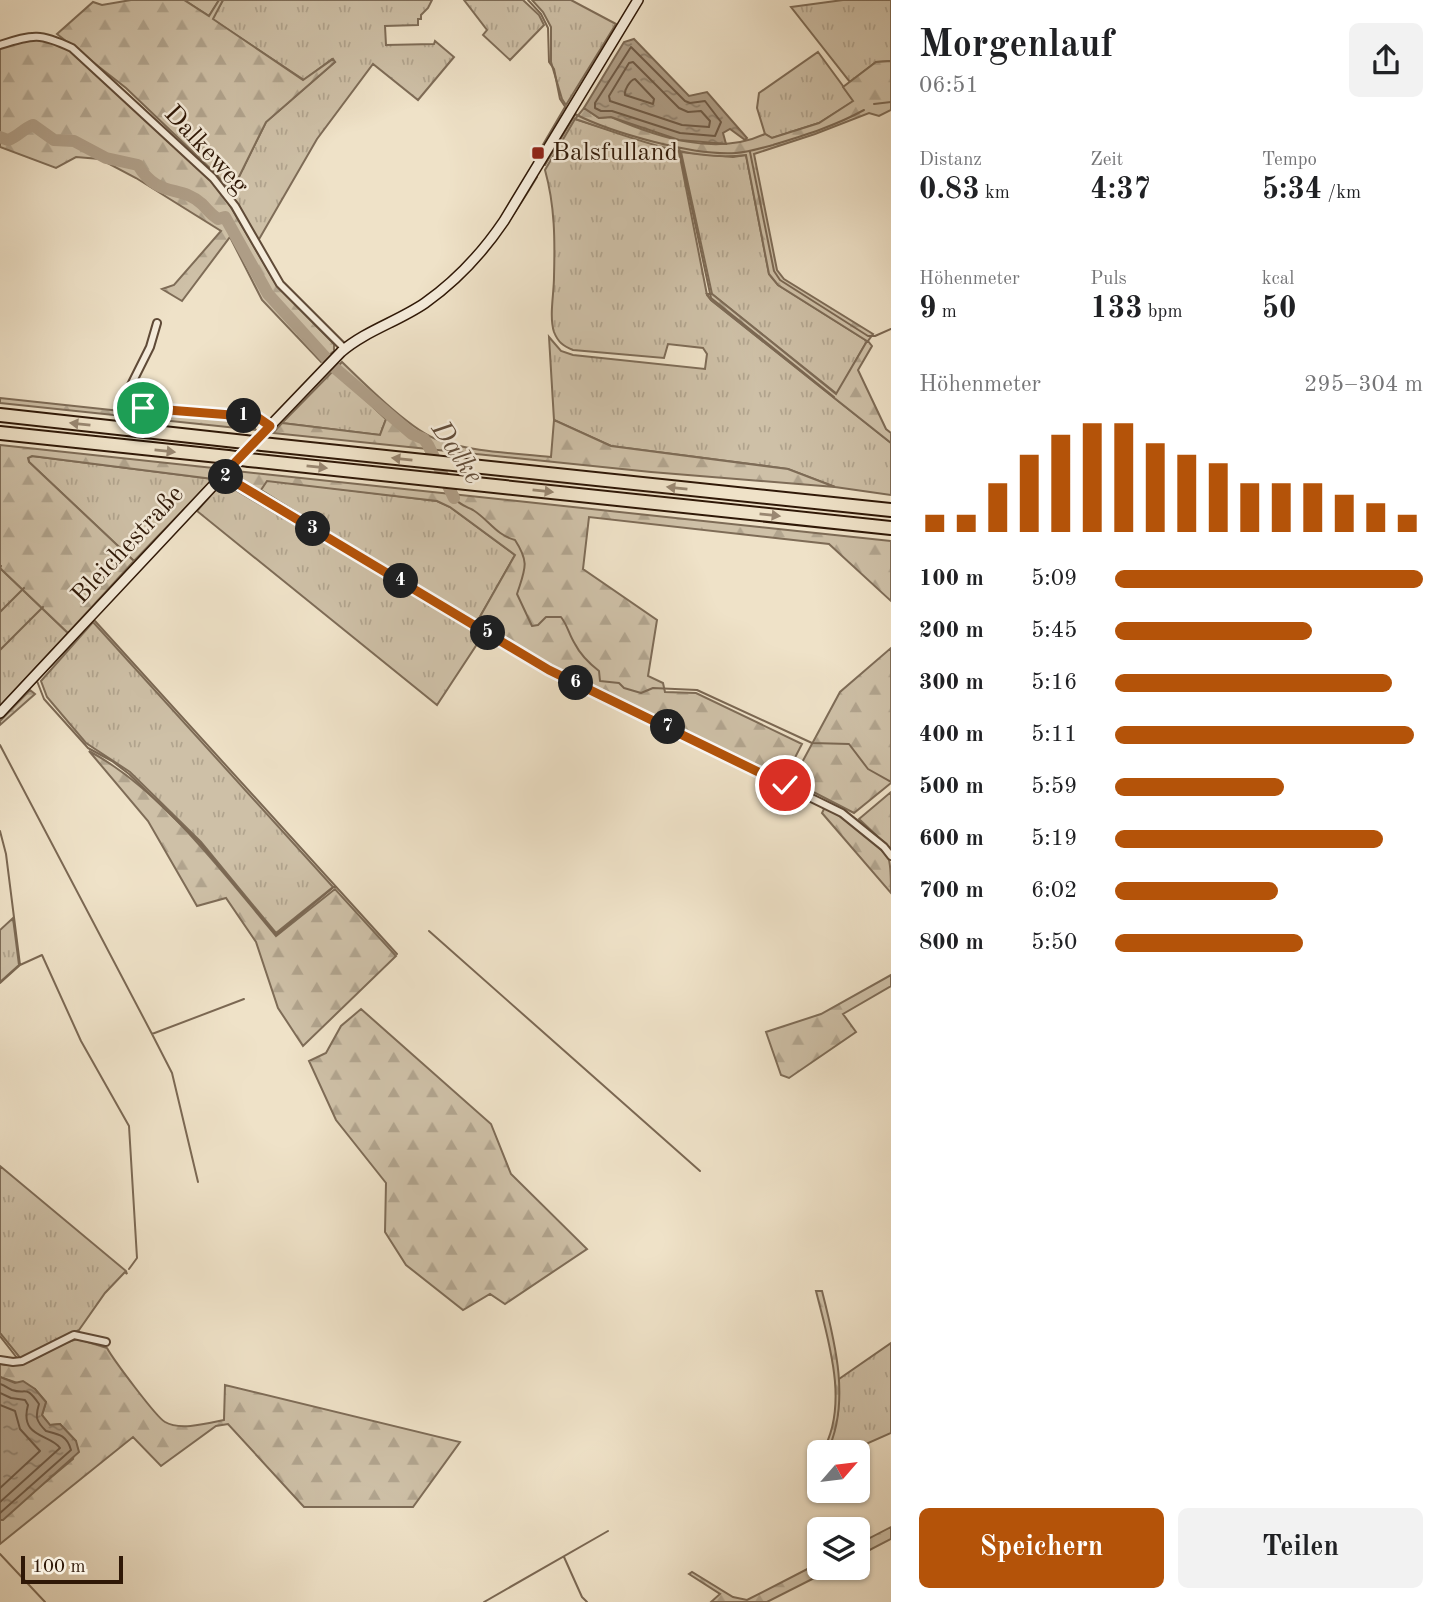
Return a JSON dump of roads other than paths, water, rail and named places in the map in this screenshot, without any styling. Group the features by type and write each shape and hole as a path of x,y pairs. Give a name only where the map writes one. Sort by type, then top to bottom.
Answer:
{"highway":[{"path":"0,415 891,510"},
{"path":"0,433 891,528"}],"street":[{"name":"Bleichestraße","path":"0,713 343,351 425,303 463,270 493,238 638,0"},
{"name":"Dalkeweg","path":"0,45 23,38 47,36 72,48 93,66 213,178 235,206 279,284 343,351"},
{"path":"157,323 150,347 128,391 132,403 143,408 257,417 270,426"},
{"path":"223,475 549,670 842,813 884,847 891,856"},
{"path":"0,1360 13,1363 22,1361 74,1335 106,1342"}],"water":[{"path":"634,39 689,96 707,92 747,138 745,140 730,129 723,133 726,144 679,140 611,117 599,118 584,108 624,42"},
{"path":"0,1377 15,1383 23,1381 35,1389 46,1402 42,1415 50,1425 60,1424 76,1441 79,1452 3,1520 0,1520"}],"waterway":[{"path":"528,0 541,14 548,28 549,62 554,69 560,99 566,108"},
{"path":"874,104 891,102"},
{"path":"541,148 565,107"},
{"path":"575,114 610,129 654,142 698,151 736,153 808,134 864,110"},
{"path":"545,165 575,115"},
{"name":"Dalke","path":"0,137 8,140 33,125 54,140 74,141 106,158 138,165 153,183 194,198 218,219 225,217 268,294 336,369 412,434 424,439 454,498"},
{"path":"679,148 711,298 834,397"},
{"path":"750,152 774,271 780,280 868,336 891,329"},
{"path":"442,296 470,270 495,241 537,177"},
{"path":"392,327 435,301"},
{"name":"Dalke","path":"454,498 479,514 503,535 515,540 525,566 517,594 532,626 538,625 546,617 561,617 580,651 599,671 600,681 619,683 624,688 641,693 653,688 697,690 812,743 849,744 868,769 891,782"},
{"path":"0,612 24,588"},
{"path":"0,650 43,607"},
{"path":"95,621 397,954"},
{"path":"0,720 78,637"},
{"path":"37,681 44,699 88,748 129,774 200,843 276,935 335,886"},
{"path":"0,745 152,1034"},
{"path":"0,831 6,854 20,965 42,955 81,1041 129,1126 137,1258 129,1269"},
{"path":"429,931 700,1171"},
{"path":"0,983 20,965"},
{"path":"198,1182 172,1073 152,1034 244,999"},
{"path":"0,1336 17,1358"},
{"path":"484,1602 608,1531"},
{"path":"0,1554 45,1602"},
{"path":"564,1557 582,1597 587,1602"}],"place":[{"name":"Balsfulland","path":"538,153"}]}
